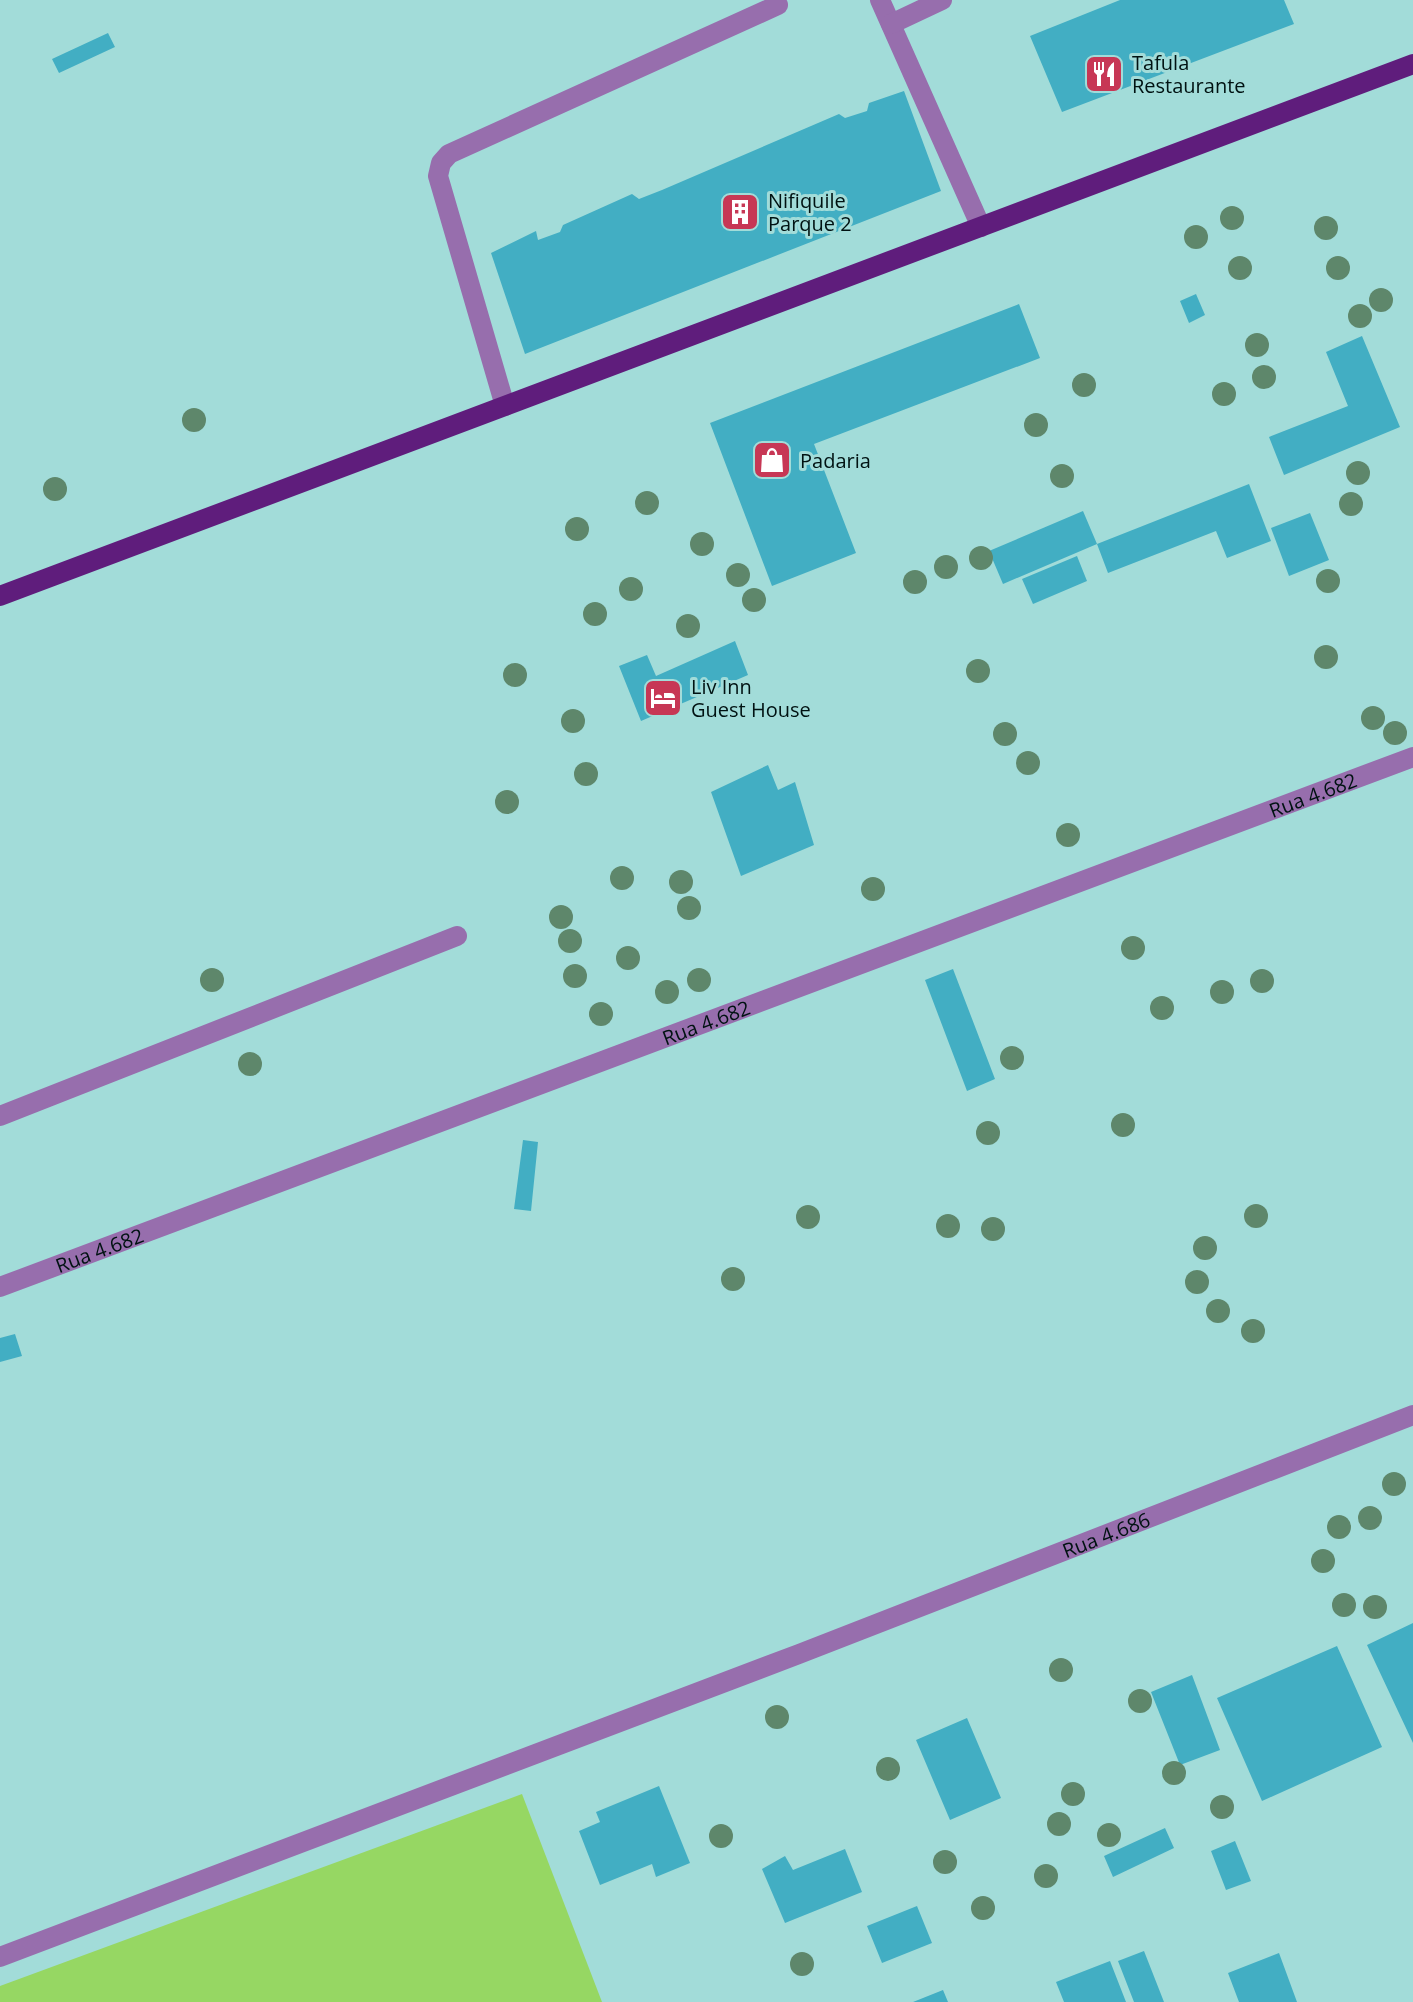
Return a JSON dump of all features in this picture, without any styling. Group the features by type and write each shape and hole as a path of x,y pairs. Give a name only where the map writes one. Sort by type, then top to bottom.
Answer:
{"main road":[{"path":"0,596 1413,64"}],"street":[{"path":"880,0 981,227"},
{"path":"891,24 942,0"},
{"path":"505,406 438,176 441,163 449,154 778,5"},
{"name":"Rua 4.682","path":"0,1287 1413,757"},
{"path":"0,1116 457,936"},
{"name":"Rua 4.686","path":"0,1957 799,1654 1413,1415"}],"green space":[{"path":"522,1794 602,2002 0,2002 0,1986"}],"building":[{"name":"Tafula Restaurante","path":"1120,0 1284,0 1294,24 1062,112 1030,36"},
{"path":"108,33 115,47 59,73 52,59"},
{"name":"Nifiquile Parque 2","path":"904,91 941,191 525,354 491,253 536,231 538,240 560,232 563,225 632,194 639,199 839,114 845,118 867,111 869,103"},
{"path":"1196,294 1205,315 1189,323 1180,301"},
{"name":"Padaria","path":"1019,304 1040,358 814,444 856,553 772,586 710,423"},
{"path":"1362,336 1400,427 1284,475 1269,437 1348,406 1326,352"},
{"path":"1249,484 1271,541 1227,558 1216,531 1108,573 1097,544"},
{"path":"1083,511 1097,544 1003,584 989,551"},
{"path":"1310,513 1329,560 1289,576 1271,528"},
{"path":"1077,556 1087,581 1033,604 1022,579"},
{"name":"Liv Inn Guest House","path":"735,641 748,675 641,721 619,666 647,655 656,676"},
{"path":"768,765 778,790 795,782 814,845 741,876 711,792"},
{"path":"953,969 995,1079 967,1091 925,980"},
{"path":"523,1140 538,1142 531,1211 514,1209"},
{"path":"15,1334 22,1356 0,1362 0,1338"},
{"path":"1413,1623 1413,1743 1367,1645"},
{"path":"1337,1646 1382,1747 1262,1801 1217,1698"},
{"path":"1192,1675 1220,1750 1180,1765 1151,1692"},
{"path":"967,1718 1001,1798 950,1820 916,1740"},
{"path":"659,1786 690,1863 656,1877 652,1864 600,1885 579,1831 600,1822 596,1812"},
{"path":"1165,1828 1174,1848 1113,1877 1104,1856"},
{"path":"1235,1841 1251,1881 1226,1890 1211,1851"},
{"path":"845,1849 862,1892 785,1923 762,1869 785,1856 793,1870"},
{"path":"917,1906 932,1943 882,1963 867,1926"},
{"path":"1144,1951 1164,2002 1134,2002 1118,1961"},
{"path":"1279,1953 1297,2002 1239,2002 1228,1973"},
{"path":"1110,1961 1126,2002 1064,2002 1056,1982"},
{"path":"943,1990 948,2002 913,2002"}],"place":[{"name":"Tafula Restaurante","path":"1104,74"},
{"name":"Nifiquile Parque 2","path":"740,212"},
{"name":"Padaria","path":"772,460"},
{"name":"Liv Inn Guest House","path":"663,698"}]}
